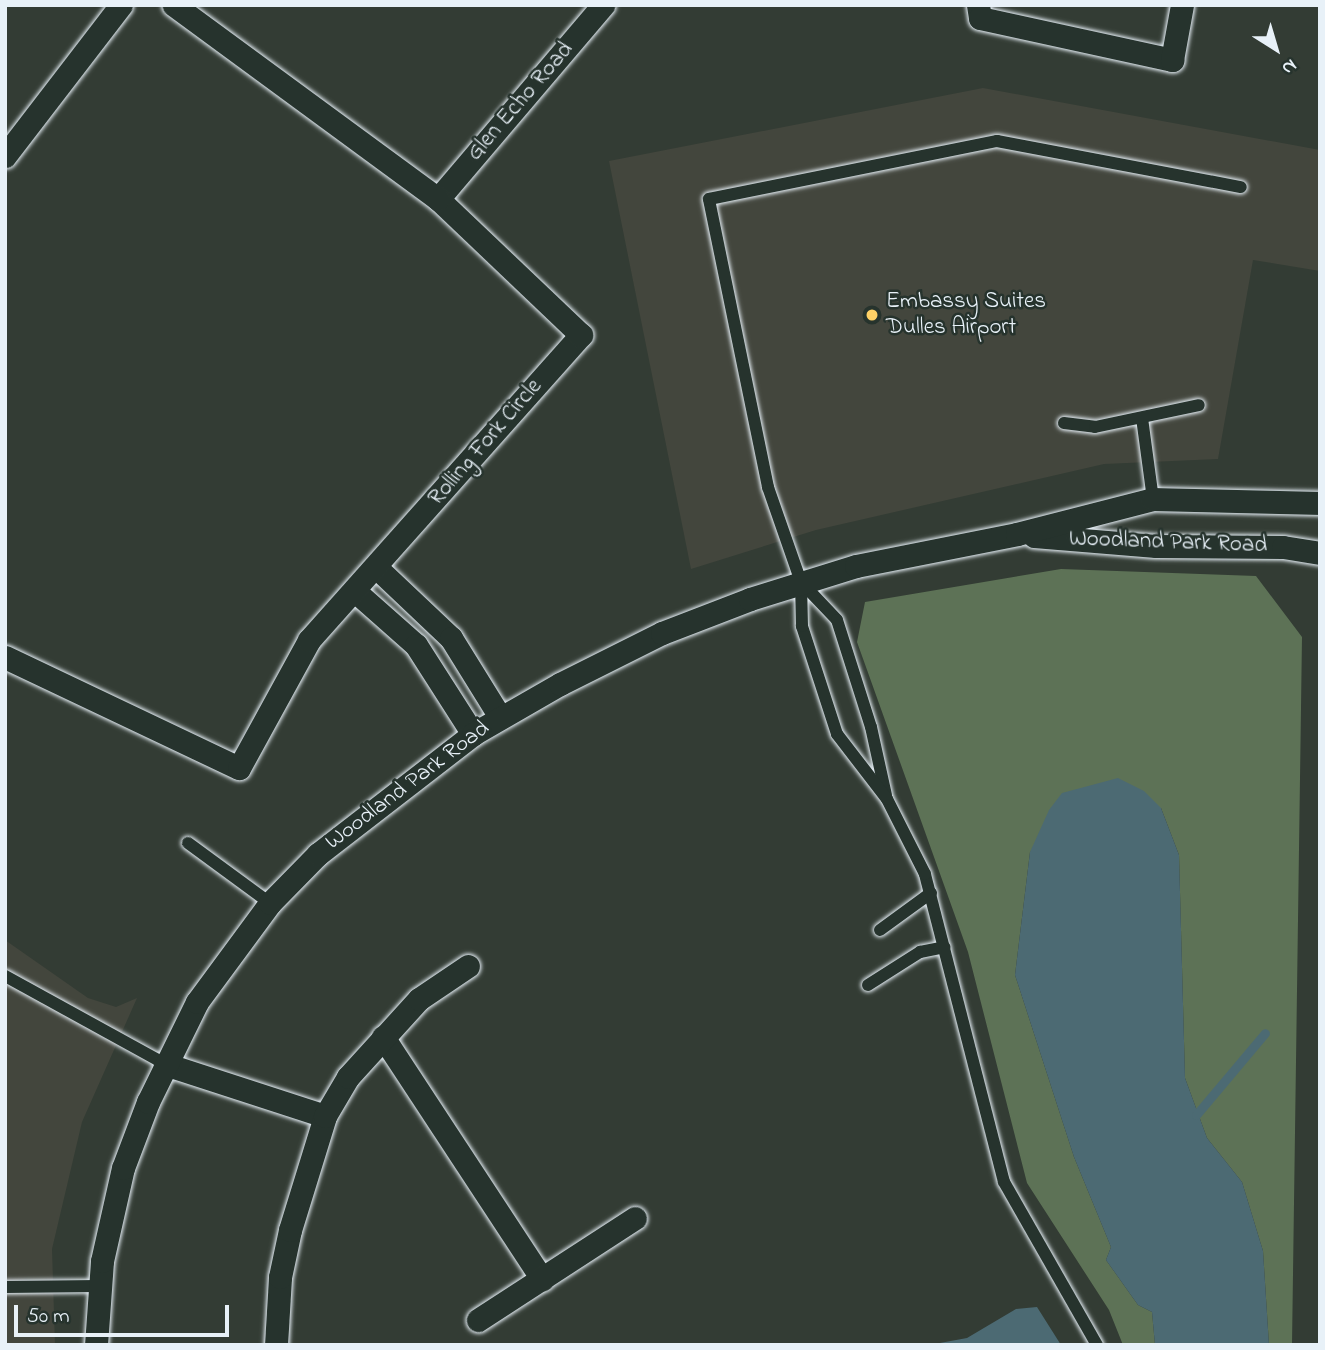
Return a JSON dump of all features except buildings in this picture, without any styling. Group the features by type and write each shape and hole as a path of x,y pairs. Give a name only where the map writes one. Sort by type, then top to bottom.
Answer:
{"street":[{"path":"5,156 121,5"},
{"name":"Rolling Fork Circle","path":"5,657 239,768 309,640 356,592 581,335 438,199 174,5"},
{"name":"Glen Echo Road","path":"438,199 603,5"},
{"path":"978,5 980,18 1172,60 1182,5"},
{"name":"Woodland Park Road","path":"96,1345 98,1286 123,1168 165,1064 220,966 270,902 349,827 473,734 500,717 662,633 801,582 917,552 1017,534 1153,499 1320,503"},
{"name":"Woodland Park Road","path":"1017,534 1156,546 1283,547 1320,553"},
{"path":"377,568 451,638 500,717"},
{"path":"356,592 416,645 473,734"},
{"path":"275,1345 280,1277 290,1230 325,1116 348,1077 419,999 468,966"},
{"path":"383,1037 542,1279"},
{"path":"165,1064 325,1116"},
{"path":"478,1320 635,1219"}],"lane":[{"path":"1097,1345 1004,1182 931,892 887,799 838,734 802,626 801,582 768,487 709,199 997,141 1241,187"},
{"path":"1064,423 1086,428 1199,405"},
{"path":"1142,418 1153,499"},
{"path":"801,582 837,620 871,727 887,799"},
{"path":"188,843 270,902"},
{"path":"880,930 931,892"},
{"path":"868,985 920,952 945,947"},
{"path":"5,976 165,1064"},
{"path":"5,1287 98,1286"}],"shaded area":[{"path":"983,88 1320,150 1320,271 1253,260 1218,459 1104,464 816,530 691,569 609,161"},
{"path":"5,940 88,998 116,1007 137,998 82,1122 52,1249 55,1345 5,1345"}],"green space":[{"path":"1061,569 1256,576 1302,637 1292,1345 1269,1345 1263,1251 1242,1182 1207,1138 1185,1078 1179,855 1161,808 1030,852 1015,975 1074,1157 1111,1247 1106,1260 1138,1305 1152,1312 1155,1345 1123,1345 1109,1310 1027,1183 968,952 857,642 865,602"}],"water":[{"path":"1118,778 1144,791 1161,808 1179,855 1185,1078 1207,1138 1242,1182 1263,1251 1269,1345 1155,1345 1152,1312 1138,1305 1106,1260 1111,1247 1074,1157 1015,975 1030,852 1049,810 1062,793"},
{"path":"1037,1307 1061,1345 929,1345 967,1338 1016,1309"}],"waterway":[{"path":"1196,1115 1265,1033"}],"place":[{"name":"Embassy Suites Dulles Airport","path":"872,315"}]}
